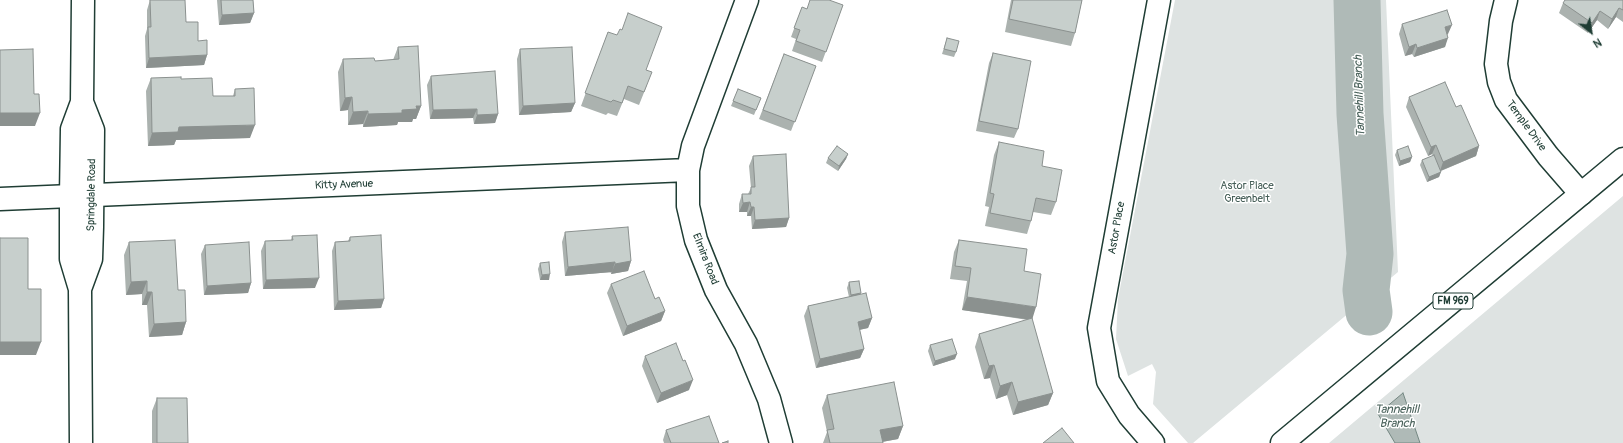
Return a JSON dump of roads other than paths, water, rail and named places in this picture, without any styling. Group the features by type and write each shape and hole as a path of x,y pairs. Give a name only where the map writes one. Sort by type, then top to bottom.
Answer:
{"street":[{"name":"Springdale Road","path":"81,443 80,288 71,259 71,196 72,129 82,102 83,0"},
{"name":"Elmira Road","path":"747,0 693,146 688,170 688,206 696,240 716,290 749,351 769,399 781,443"},
{"name":"Astor Place","path":"1153,443 1129,414 1108,381 1099,328 1159,0"},
{"name":"Temple Drive","path":"1506,0 1501,21 1496,64 1499,82 1506,100 1548,156 1581,194"},
{"name":"Springdale Road","path":"80,288 92,259 93,130 82,102"},
{"name":"FM 969","path":"1282,443 1623,159"},
{"name":"Kitty Avenue","path":"0,199 688,170"}],"water":[{"name":"Tannehill Branch","path":"1403,393 1420,443 1395,443 1378,414"}],"waterway":[{"name":"Tannehill Branch","path":"1357,0 1360,114 1370,254 1366,290 1369,312"}],"park label":[{"name":"Astor Place Greenbelt","path":"1247,192"}]}
